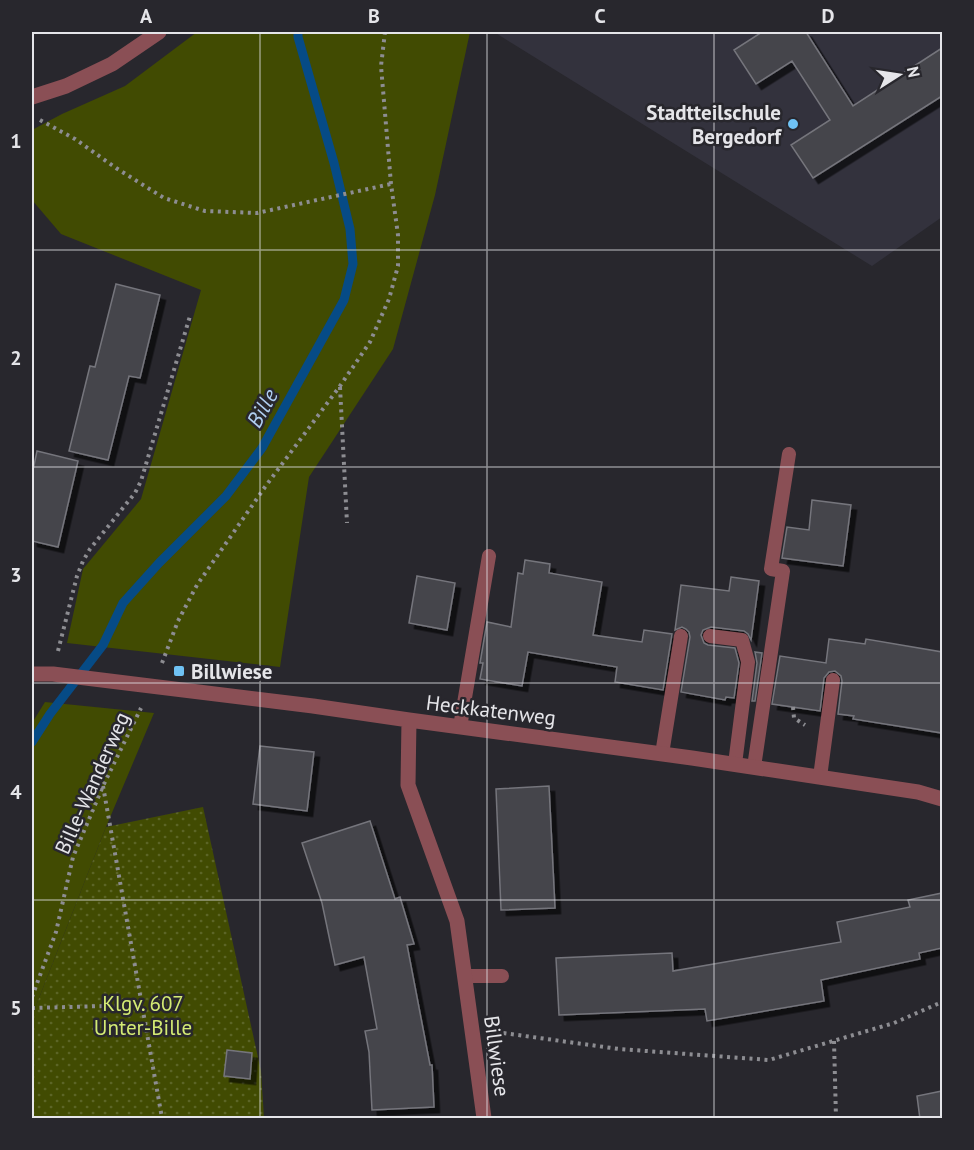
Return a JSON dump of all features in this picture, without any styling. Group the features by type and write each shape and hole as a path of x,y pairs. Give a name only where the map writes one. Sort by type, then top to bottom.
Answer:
{"street":[{"path":"32,97 66,86 112,64 159,32"},
{"name":"Heckkatenweg","path":"32,674 53,674 313,706 735,764 918,792 942,799"},
{"name":"Billwiese","path":"409,720 408,784 457,921 484,1119"}],"lane":[{"path":"754,767 783,571 771,568 789,454"},
{"path":"460,727 489,556"},
{"path":"662,754 681,636"},
{"path":"710,636 742,640 748,662 735,764"},
{"path":"820,777 833,680"},
{"path":"465,976 502,976"}],"path":[{"name":"Bille-Wanderweg","path":"32,997 56,932 73,857 103,786 152,686 178,621 197,585 370,342 389,299 398,266 398,235 391,184 381,66 385,32"},
{"path":"32,116 75,139 164,198 205,211 257,213 391,184"},
{"path":"53,674 76,576 90,549 141,481 190,316"},
{"path":"340,386 347,524"},
{"path":"103,786 162,1119"},
{"path":"471,1028 619,1049 769,1060 894,1023 942,1002"},
{"path":"32,1008 142,1005"},
{"path":"834,1041 836,1119"}],"shaded area":[{"name":"Stadtteilschule Bergedorf","path":"494,32 942,32 942,217 872,266"}],"green space":[{"path":"197,32 470,32 435,195 393,349 309,477 280,667 67,643 83,569 141,499 201,290 61,234 32,200 32,130 125,86"},
{"path":"45,702 154,713 106,827 32,1016 32,723"},
{"name":"Klgv. 607 Unter-Bille","path":"203,807 261,1071 264,1118 32,1118 32,1016 106,827"}],"building":[{"path":"762,32 806,32 853,106 942,48 942,96 813,178 791,145 830,120 792,61 756,84 734,50"},
{"path":"116,284 160,295 140,378 129,376 108,460 69,451 90,366 95,367"},
{"path":"37,451 78,461 58,547 32,541 32,475"},
{"path":"812,500 851,505 843,566 782,558 787,527 809,530"},
{"path":"525,560 550,564 549,573 602,582 593,635 642,642 644,630 672,634 663,690 615,682 617,667 528,652 522,686 480,679 483,663 480,663 487,622 511,627 518,573 523,574"},
{"path":"417,576 455,583 447,630 409,623"},
{"path":"731,577 759,581 751,640 744,631 711,627 703,630 701,635 704,643 708,645 735,648 739,663 734,698 726,697 725,700 681,692 690,637 689,632 682,627 675,630 681,585 729,591"},
{"path":"829,639 865,644 866,639 942,652 942,733 853,719 854,716 838,714 842,681 841,676 835,671 829,672 824,678 820,711 772,704 780,656 826,663"},
{"path":"755,652 762,653 755,701 752,701 757,663"},
{"path":"260,746 314,752 307,811 253,804"},
{"path":"549,786 555,908 501,910 496,789"},
{"path":"370,821 395,899 400,897 414,944 407,945 430,1065 432,1065 434,1107 372,1110 369,1052 365,1031 377,1029 364,957 335,965 322,903 302,843"},
{"path":"942,893 942,948 919,953 920,959 821,980 824,1001 707,1021 705,1009 559,1015 556,958 672,953 673,971 841,942 837,922 910,907 908,900"},
{"path":"227,1050 252,1053 250,1079 224,1076"},
{"path":"942,1091 942,1119 920,1119 917,1096"}],"waterway":[{"name":"Bille","path":"32,742 50,714 103,645 123,603 159,563 226,496 262,448 344,300 353,264 350,229 298,32"}],"place":[{"name":"Stadtteilschule Bergedorf","path":"793,124"},
{"name":"Billwiese","path":"179,671"}]}
